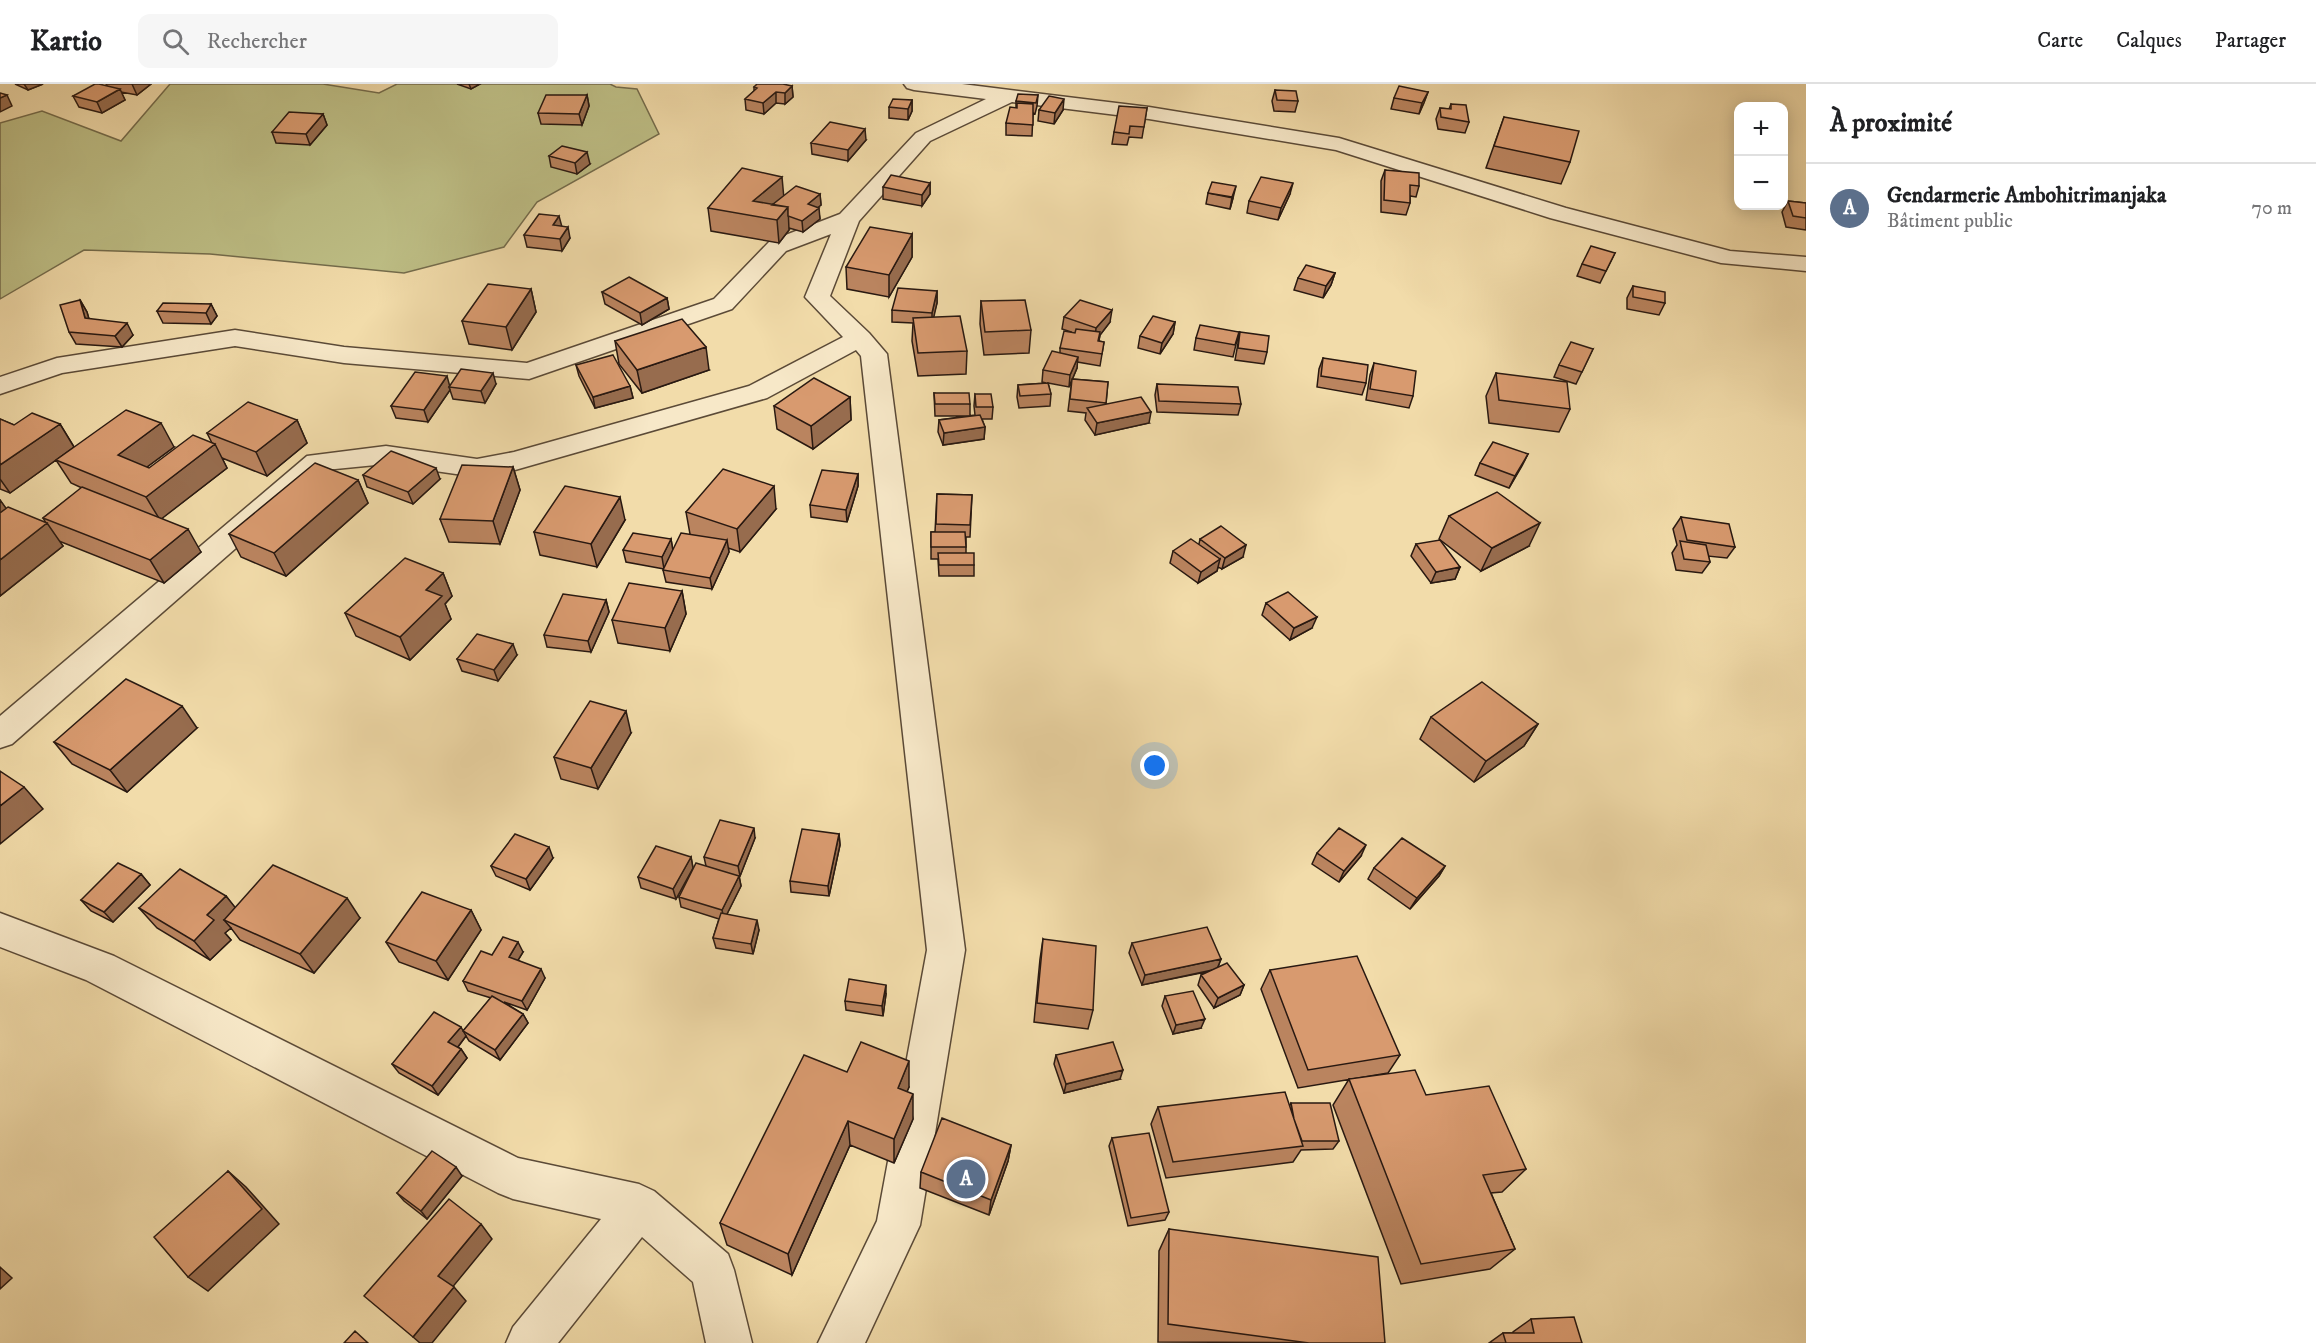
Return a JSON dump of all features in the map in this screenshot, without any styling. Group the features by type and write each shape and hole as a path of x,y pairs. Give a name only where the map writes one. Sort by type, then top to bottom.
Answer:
{"street":[{"path":"918,84 1009,96 1083,94 1339,144 1558,213 1729,258 1806,264"},
{"path":"841,1343 898,1225 946,950 874,354 817,297 848,219 924,137 1009,96"},
{"path":"0,386 57,366 235,338 344,355 529,371 723,304 778,246 848,219"},
{"path":"0,735 317,462 386,454 477,468 515,461 758,392 860,338"},
{"path":"0,930 100,968 513,1178 639,1206 712,1270 729,1343"},
{"path":"529,1343 639,1206"}],"green space":[{"path":"170,84 323,84 379,93 397,84 610,84 616,87 637,89 659,134 537,202 504,247 404,273 210,254 84,250 0,299 0,123 42,111 121,141"}],"building":[{"path":"95,84 120,89 97,102 73,96"},
{"path":"757,84 792,86 785,93 776,92 763,103 745,99 757,88 754,87"},
{"path":"1399,86 1428,92 1422,103 1394,98"},
{"path":"1275,90 1296,91 1298,101 1277,100"},
{"path":"1018,94 1038,95 1036,103 1016,101"},
{"path":"546,95 587,95 579,114 538,113"},
{"path":"1049,96 1064,99 1055,113 1039,110"},
{"path":"893,99 912,100 908,109 889,107"},
{"path":"1017,103 1033,104 1033,125 1006,123 1010,107 1017,108"},
{"path":"1451,104 1466,105 1469,122 1441,117 1440,108 1451,109"},
{"path":"1119,106 1147,108 1144,127 1130,126 1129,134 1114,132"},
{"path":"289,112 323,114 306,134 272,132"},
{"path":"1504,117 1579,131 1570,162 1494,146"},
{"path":"830,122 865,129 848,150 811,143"},
{"path":"562,146 587,152 575,163 549,156"},
{"path":"742,168 782,177 753,201 788,207 777,220 708,208"},
{"path":"1385,170 1419,173 1419,186 1410,185 1410,203 1384,200"},
{"path":"891,175 930,183 922,195 883,187"},
{"path":"1261,177 1293,183 1281,208 1249,201"},
{"path":"1212,182 1236,186 1232,197 1208,193"},
{"path":"796,186 820,194 808,204 819,208 802,221 788,216 788,207 772,205"},
{"path":"1788,201 1806,203 1806,218 1793,216"},
{"path":"539,214 559,216 553,225 568,227 560,239 524,235"},
{"path":"870,227 912,234 889,275 846,267"},
{"path":"1591,246 1615,253 1606,271 1582,264"},
{"path":"1306,265 1335,273 1326,286 1298,278"},
{"path":"629,277 667,298 640,313 602,292"},
{"path":"488,284 531,289 506,327 462,321"},
{"path":"1633,286 1665,292 1665,303 1633,297"},
{"path":"898,288 937,291 932,313 892,310"},
{"path":"80,300 85,318 127,323 115,336 69,332 60,305"},
{"path":"1025,300 1031,330 985,332 981,301"},
{"path":"1080,300 1112,310 1096,328 1064,317"},
{"path":"163,303 211,304 206,313 157,311"},
{"path":"960,316 967,351 918,353 913,318"},
{"path":"1153,316 1175,322 1162,343 1140,336"},
{"path":"682,319 706,347 637,370 615,341"},
{"path":"1200,325 1239,332 1235,345 1196,338"},
{"path":"1076,329 1100,332 1098,341 1104,342 1102,354 1060,348 1064,331 1075,333"},
{"path":"1240,332 1269,336 1267,352 1238,348"},
{"path":"1571,342 1593,349 1582,372 1559,365"},
{"path":"1052,351 1078,357 1070,375 1043,370"},
{"path":"613,355 630,386 593,397 576,365"},
{"path":"1323,358 1368,365 1366,383 1321,376"},
{"path":"1374,363 1416,371 1413,396 1370,389"},
{"path":"461,369 493,373 481,391 449,387"},
{"path":"415,372 447,376 424,410 391,406"},
{"path":"1496,373 1567,382 1570,409 1499,400"},
{"path":"814,378 850,397 811,426 774,406"},
{"path":"1072,379 1108,382 1106,403 1070,399"},
{"path":"1048,383 1051,394 1020,396 1018,385"},
{"path":"1157,384 1238,387 1241,404 1159,401"},
{"path":"934,393 969,393 970,404 935,404"},
{"path":"975,394 991,394 993,407 976,407"},
{"path":"1141,397 1151,412 1097,423 1087,408"},
{"path":"248,402 297,420 256,452 207,433"},
{"path":"126,410 161,423 118,455 149,468 193,435 215,444 146,497 56,460"},
{"path":"32,413 60,424 0,465 0,419 14,425"},
{"path":"980,415 985,427 944,433 939,420"},
{"path":"1493,442 1528,454 1515,476 1480,463"},
{"path":"391,451 436,468 408,492 363,475"},
{"path":"315,463 358,480 274,553 229,534"},
{"path":"462,465 513,467 493,521 440,519"},
{"path":"723,469 774,486 737,529 686,512"},
{"path":"822,470 858,474 846,510 810,505"},
{"path":"565,486 620,497 591,544 534,532"},
{"path":"82,487 188,529 150,560 43,518"},
{"path":"1497,492 1540,523 1492,548 1449,516"},
{"path":"937,494 972,495 970,525 936,524"},
{"path":"8,507 47,523 0,560 0,513"},
{"path":"1681,517 1729,524 1735,547 1687,540"},
{"path":"1221,526 1246,545 1225,558 1200,539"},
{"path":"931,532 965,532 966,547 931,547"},
{"path":"633,533 671,539 662,557 623,550"},
{"path":"681,533 727,540 710,578 663,570"},
{"path":"1191,539 1220,559 1201,572 1173,551"},
{"path":"1440,540 1460,567 1436,572 1416,544"},
{"path":"1680,541 1706,545 1710,562 1684,559"},
{"path":"938,553 974,553 974,565 939,565"},
{"path":"405,558 443,573 426,590 442,596 400,637 345,613"},
{"path":"629,583 682,591 665,628 612,620"},
{"path":"1288,592 1317,617 1294,628 1266,603"},
{"path":"563,594 606,600 588,641 544,635"},
{"path":"477,634 513,644 494,670 457,659"},
{"path":"126,679 182,706 110,770 54,742"},
{"path":"1482,682 1538,724 1486,761 1431,717"},
{"path":"590,701 626,711 591,768 554,757"},
{"path":"0,771 24,787 0,806"},
{"path":"720,820 754,828 738,866 704,857"},
{"path":"1339,828 1366,845 1344,871 1317,853"},
{"path":"802,829 839,834 828,886 790,881"},
{"path":"515,834 549,847 526,879 491,866"},
{"path":"1402,838 1445,866 1417,898 1374,868"},
{"path":"656,846 691,857 673,889 638,877"},
{"path":"118,863 141,874 104,912 81,900"},
{"path":"696,863 739,876 722,910 679,897"},
{"path":"273,865 347,898 300,954 224,920"},
{"path":"180,869 226,896 207,915 214,920 194,941 139,908"},
{"path":"422,892 471,910 436,961 386,942"},
{"path":"721,913 757,920 751,944 713,938"},
{"path":"1207,927 1221,959 1145,975 1132,943"},
{"path":"503,937 518,942 509,957 541,969 522,1001 463,981 481,951 492,955"},
{"path":"1043,939 1096,946 1093,1010 1037,1003"},
{"path":"1357,956 1400,1055 1308,1070 1270,970"},
{"path":"1227,963 1244,985 1218,998 1201,975"},
{"path":"849,979 886,985 882,1006 845,1001"},
{"path":"1193,991 1205,1019 1176,1025 1165,996"},
{"path":"492,996 523,1014 495,1050 463,1031"},
{"path":"434,1012 461,1027 448,1042 461,1049 432,1086 392,1064"},
{"path":"861,1042 909,1061 898,1088 913,1094 894,1139 848,1121 788,1254 720,1223 804,1055 847,1072"},
{"path":"1113,1042 1123,1070 1066,1084 1056,1055"},
{"path":"1415,1070 1426,1095 1489,1086 1526,1169 1483,1175 1515,1249 1421,1264 1349,1079"},
{"path":"1285,1092 1303,1146 1173,1162 1158,1107"},
{"path":"1291,1103 1330,1103 1339,1141 1302,1141"},
{"path":"942,1118 1011,1145 991,1200 921,1172"},
{"path":"1149,1133 1169,1212 1131,1218 1112,1138"},
{"path":"432,1151 456,1167 421,1211 397,1193"},
{"path":"228,1171 262,1209 188,1277 154,1237"},
{"path":"449,1199 481,1224 438,1276 454,1287 413,1337 364,1296"},
{"path":"1169,1229 1378,1257 1385,1343 1309,1343 1168,1324"},
{"path":"1574,1317 1582,1343 1506,1343 1503,1333 1534,1333 1531,1319"},
{"path":"355,1331 368,1343 344,1343"}],"place":[{"name":"Gendarmerie Ambohitrimanjaka","path":"966,1179"}]}
